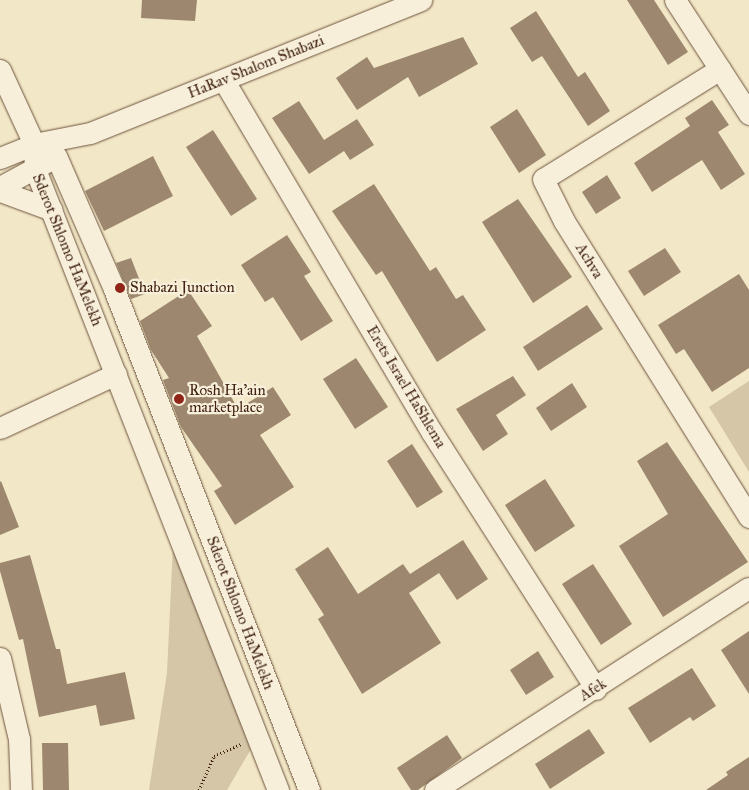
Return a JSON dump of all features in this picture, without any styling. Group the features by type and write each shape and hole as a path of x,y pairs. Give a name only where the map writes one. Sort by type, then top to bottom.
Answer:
{"street":[{"name":"HaRav Shalom Shabazi","path":"0,158 34,144 90,132 224,81 422,0"},
{"path":"675,0 749,114"},
{"name":"Achva","path":"720,69 543,179 564,221 749,517"},
{"path":"0,70 34,144"},
{"name":"Erets Israel HaShlema","path":"224,81 432,431 596,688"},
{"path":"20,115 32,124 67,138"},
{"name":"HaRav Shalom Shabazi","path":"0,187 35,169 90,132"},
{"name":"Sderot Shlomo HaMelekh","path":"34,144 56,156 114,289 309,790"},
{"name":"Sderot Shlomo HaMelekh","path":"34,144 35,169 278,790"},
{"path":"0,191 52,210"},
{"path":"0,428 116,374"},
{"name":"Afek","path":"435,790 749,588"},
{"path":"0,658 19,739 21,790"}],"path":[{"path":"199,790 214,756 258,737"}],"shaded area":[{"path":"749,381 749,472 709,407"},
{"path":"174,523 258,737 227,790 149,790 167,673"}],"building":[{"path":"142,0 197,0 195,21 141,18"},
{"path":"627,0 654,0 688,52 668,65"},
{"path":"536,11 578,77 585,72 610,111 588,126 542,56 532,62 510,28"},
{"path":"463,37 478,64 419,97 408,77 357,110 336,78 367,57 374,68"},
{"path":"712,100 729,125 718,132 745,174 721,190 702,160 652,192 634,163 690,126 685,118"},
{"path":"299,101 324,140 357,119 374,145 350,160 344,151 309,174 272,118"},
{"path":"517,109 546,155 519,173 490,127"},
{"path":"213,130 257,199 231,216 186,147"},
{"path":"153,156 173,196 104,231 85,191"},
{"path":"607,175 621,198 596,214 582,192"},
{"path":"374,184 430,271 436,267 456,299 463,295 486,330 437,362 382,271 376,275 332,211"},
{"path":"518,199 572,277 533,303 482,222"},
{"path":"287,235 311,272 304,276 333,321 301,341 273,297 265,302 241,265"},
{"path":"665,248 681,272 644,296 628,271"},
{"path":"131,258 145,294 131,299 116,263"},
{"path":"739,274 749,290 749,368 712,392 684,349 676,354 658,325"},
{"path":"188,290 212,326 197,336 238,409 273,387 291,415 260,435 294,487 235,525 214,491 222,486 181,427 163,380 169,378 151,350 140,321"},
{"path":"587,305 603,329 538,371 523,347"},
{"path":"356,358 388,407 355,429 323,379"},
{"path":"513,376 526,395 496,415 508,434 483,451 456,409"},
{"path":"572,383 587,407 551,431 536,408"},
{"path":"667,442 748,562 663,617 619,546 668,514 637,461"},
{"path":"412,444 443,492 417,508 387,461"},
{"path":"545,479 575,526 535,552 505,505"},
{"path":"0,482 19,527 0,535"},
{"path":"463,540 488,579 457,600 439,573 409,593 441,643 362,694 318,619 324,615 295,569 328,547 358,594 403,564 410,574"},
{"path":"30,555 56,649 60,649 67,684 125,672 135,719 100,726 96,705 39,717 23,639 19,640 0,571 0,563"},
{"path":"593,564 632,624 601,645 562,584"},
{"path":"749,631 749,694 721,650"},
{"path":"538,651 554,677 526,695 510,670"},
{"path":"692,668 716,706 693,721 690,717 650,743 628,708"},
{"path":"589,729 605,753 550,789 535,764"},
{"path":"447,735 462,758 418,790 411,790 397,768"},
{"path":"42,743 68,743 69,790 43,790"},
{"path":"749,757 749,790 706,790 728,775 726,772"}],"place":[{"name":"Shabazi Junction","path":"120,288"},
{"name":"Rosh Ha'ain marketplace","path":"179,399"}]}
